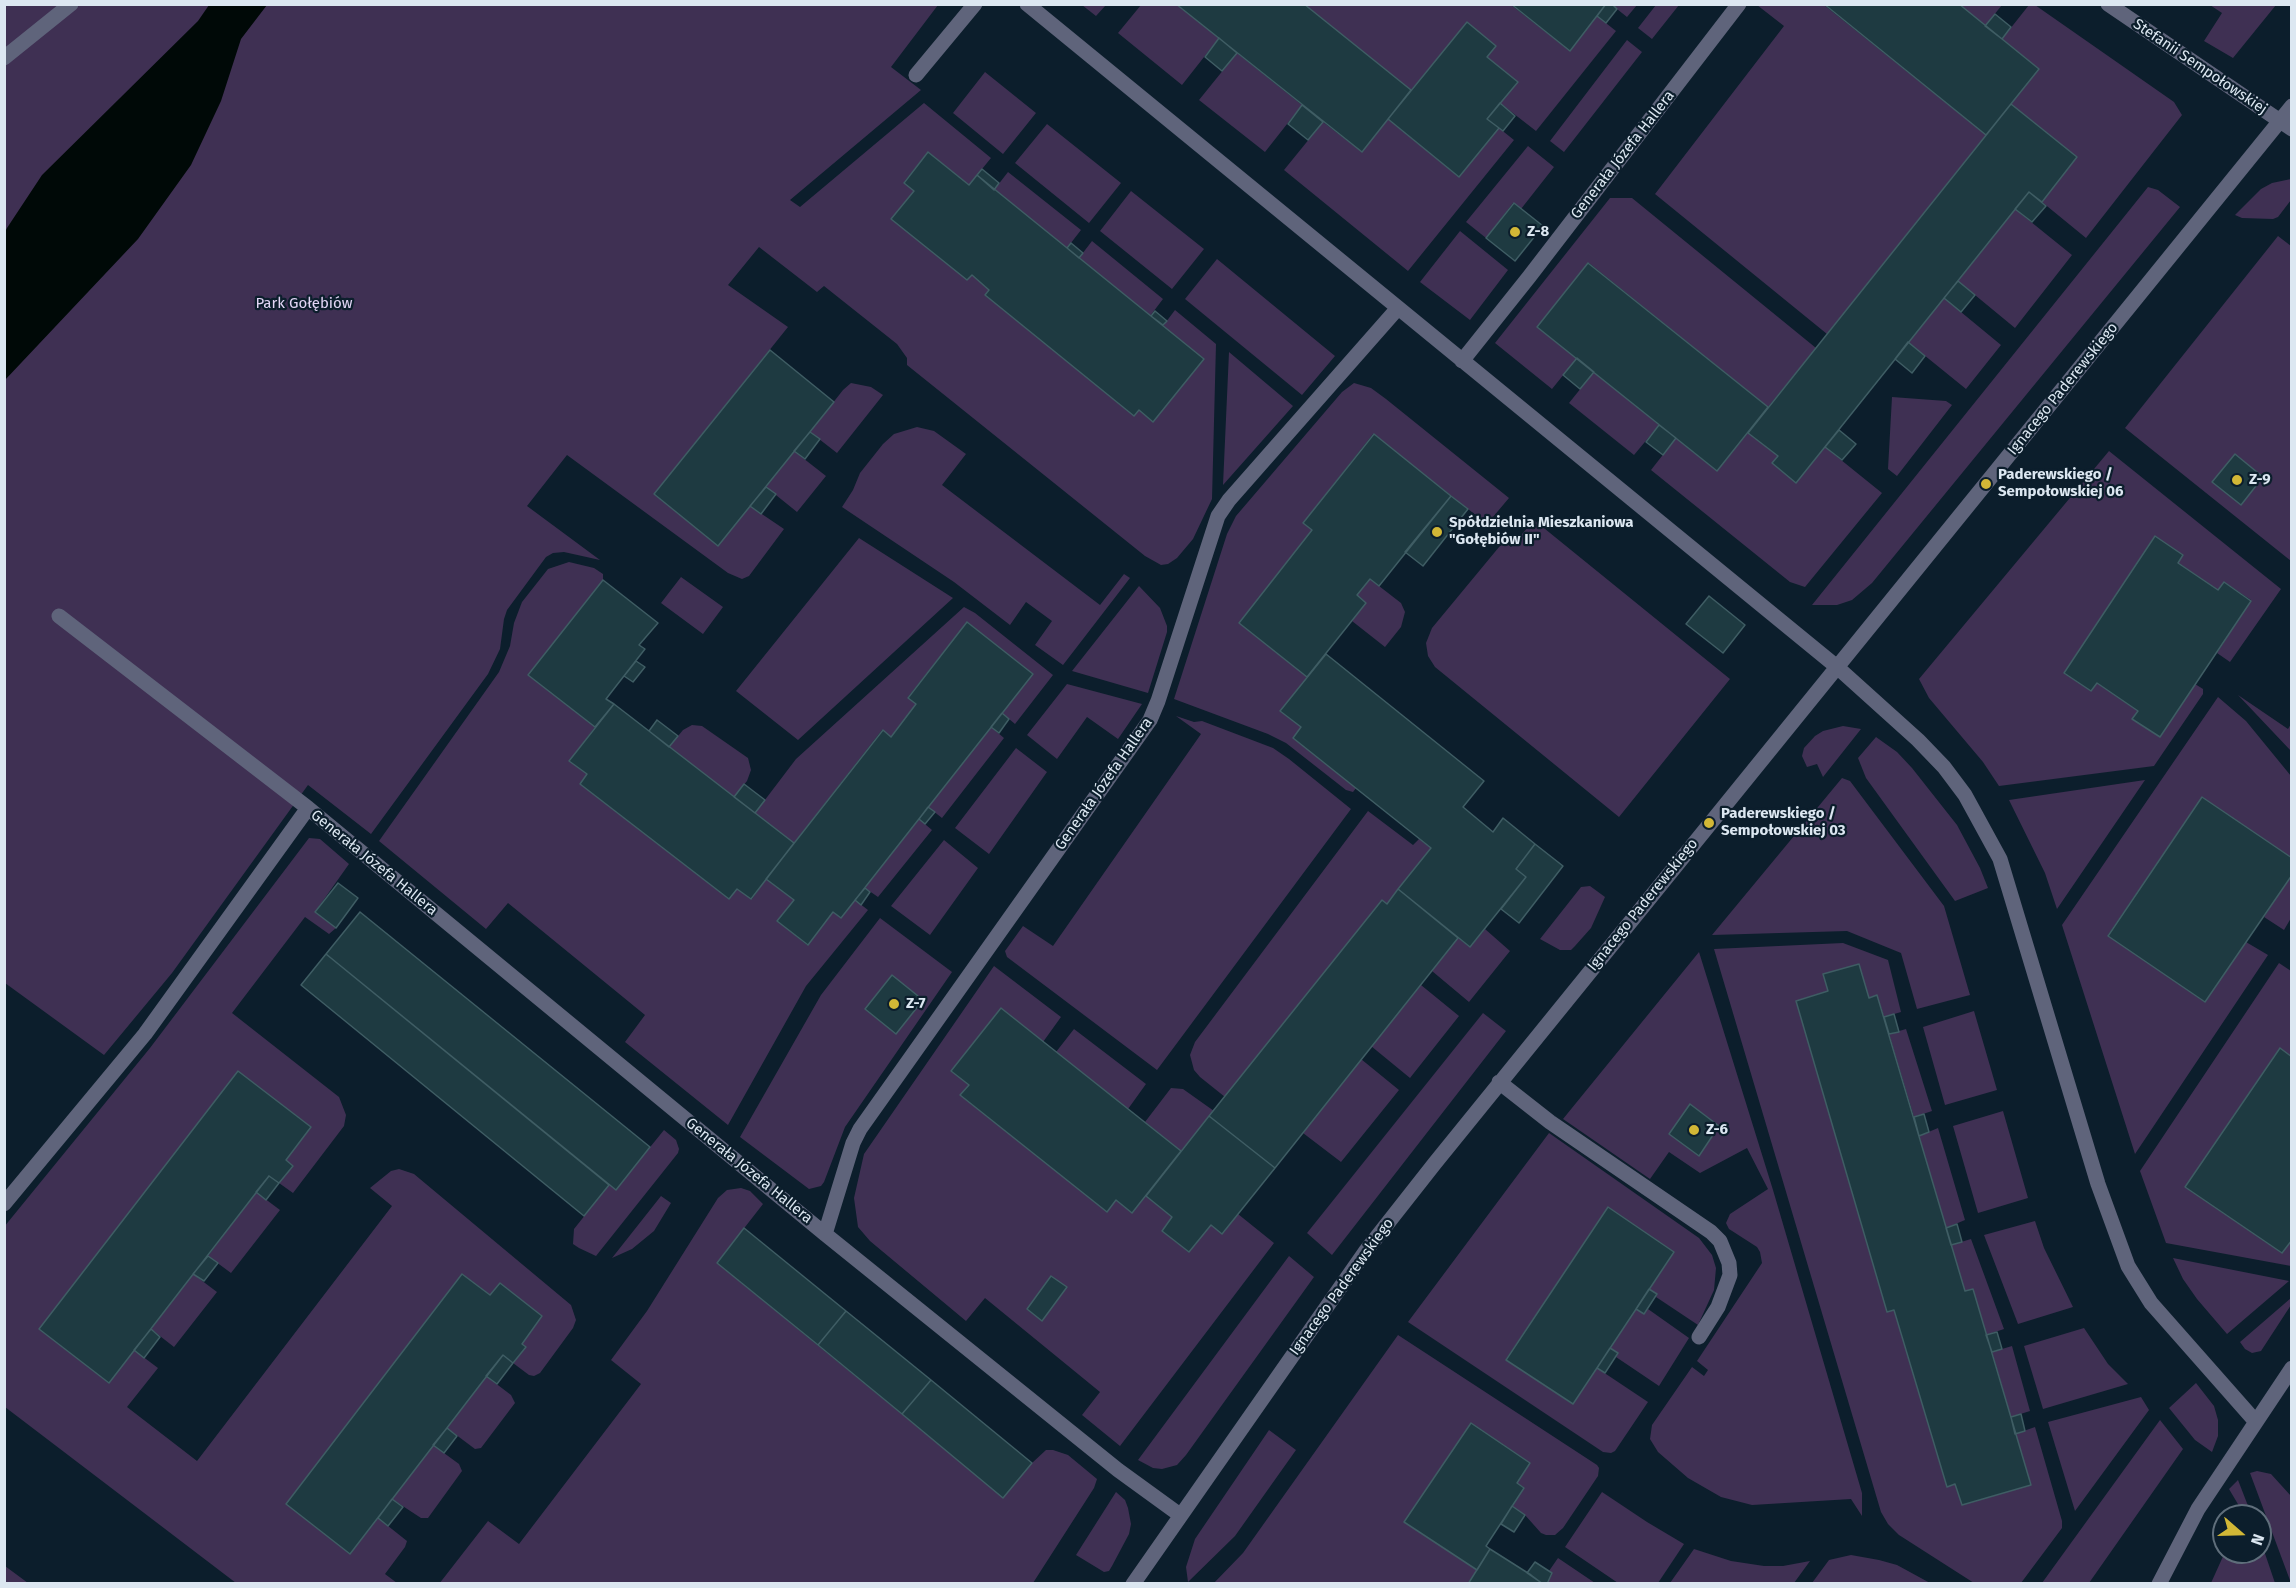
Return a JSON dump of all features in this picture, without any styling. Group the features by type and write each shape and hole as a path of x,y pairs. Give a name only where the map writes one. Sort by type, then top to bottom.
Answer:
{"street":[{"path":"4,58 71,4"},
{"path":"916,75 975,4"},
{"path":"1027,4 1837,667 1918,740 1944,767 1965,795 2000,859 2098,1184 2128,1266 2151,1303 2256,1422"},
{"name":"Generała Józefa Hallera","path":"1462,361 1738,4"},
{"name":"Stefanii Sempołowskiej","path":"2108,4 2286,125"},
{"name":"Ignacego Paderewskiego","path":"1133,1584 1365,1252 1499,1082 1837,667 2286,125 2292,106"},
{"name":"Generała Józefa Hallera","path":"825,1234 853,1143 860,1129 1150,720 1218,516 1229,500 1398,308"},
{"path":"59,616 308,808"},
{"name":"Generała Józefa Hallera","path":"4,1204 145,1034 308,808 825,1234 1118,1470 1180,1515"},
{"path":"1499,1082 1550,1122 1711,1232 1720,1241 1729,1263 1730,1275 1718,1307 1699,1337"},
{"path":"2159,1584 2198,1509 2292,1368"}],"green space":[{"path":"1176,4 1219,38 1182,85 1118,33 1141,5"},
{"name":"Park Gołębiów","path":"4,5 938,5 891,67 921,90 790,200 800,207 924,103 991,158 969,185 928,152 904,182 914,191 967,280 972,275 989,290 985,295 1134,416 1139,410 1153,422 1204,359 1163,326 1175,310 1216,344 1212,499 1193,539 1177,558 1168,564 1161,565 1145,556 907,365 907,358 897,344 824,286 817,292 759,247 728,285 788,327 654,494 718,546 750,506 784,529 749,576 742,579 728,573 567,455 527,506 600,560 564,552 553,553 546,557 507,610 500,649 488,674 371,834 308,785 172,973 104,1055 5,983"},
{"path":"1082,5 1106,5 1096,16"},
{"path":"1304,5 1511,5 1570,51 1597,16 1616,31 1536,131 1500,103 1518,82 1487,57 1467,23 1411,90"},
{"path":"1612,5 1637,5 1627,17"},
{"path":"1656,5 1679,5 1652,39 1638,28"},
{"path":"1757,5 1824,5 1986,135 1827,334 1655,194 1784,26"},
{"path":"1959,5 2002,5 1985,26"},
{"path":"2029,5 2035,5 2174,102 2182,115 2086,238 2042,202 2077,157 2011,104 2039,69 2002,39"},
{"path":"2210,5 2276,5 2233,58 2204,41 2222,13"},
{"path":"1627,40 1642,52 1564,152 1550,141"},
{"path":"1237,53 1302,105 1265,152 1199,100"},
{"path":"985,72 1036,113 1003,154 953,113"},
{"path":"1388,119 1459,177 1499,128 1514,140 1408,271 1284,170 1323,122 1362,152"},
{"path":"1047,124 1121,183 1089,223 1015,163"},
{"path":"1528,146 1554,167 1521,209 1513,203 1486,238 1466,222"},
{"path":"1008,172 1081,230 1067,248 994,190"},
{"path":"2291,179 2291,200 2278,217 2273,219 2242,218 2235,215 2261,189 2272,183"},
{"path":"2148,187 2158,190 2180,207 1872,583 1852,600 1837,605 1812,605"},
{"path":"1131,191 1204,249 1172,289 1100,231"},
{"path":"1610,198 1632,198 1816,348 1768,407 1589,263 1537,327 1577,358 1552,389 1495,343"},
{"path":"2015,209 2072,255 2015,328 1958,281"},
{"path":"1460,231 1508,270 1470,320 1420,282"},
{"path":"2278,236 2291,246 2291,561 2125,428"},
{"path":"1092,241 1163,299 1150,316 1079,258"},
{"path":"1217,259 1335,356 1302,395 1185,299"},
{"path":"1944,298 2001,345 1966,389 1908,342"},
{"path":"1229,352 1293,406 1223,485"},
{"path":"1594,372 1659,425 1634,455 1569,403"},
{"path":"851,383 871,387 883,395 837,453 810,432"},
{"path":"1354,383 1371,388 1386,399 1509,498 1487,524 1373,434 1303,523 1312,530 1239,623 1307,677 1281,711 1301,727 1293,738 1356,788 1353,792 1346,790 1286,743 1174,699 1227,534 1236,516 1342,392"},
{"path":"1892,397 1946,401 1952,405 1897,476 1888,469"},
{"path":"917,427 934,431 966,454 942,485 1100,605 1124,574 1130,578 1063,665 1035,645 1052,621 1026,602 1010,625 954,582 842,507 860,473 883,444 894,434"},
{"path":"1748,433 1778,456 1772,463 1796,482 1825,447 1882,493 1805,587 1790,582 1651,470 1676,438 1717,471"},
{"path":"794,451 826,476 797,512 766,487"},
{"path":"2109,451 2281,589 2230,662 2217,653 2251,600 2224,582 2218,590 2178,563 2183,555 2154,537 2064,673 2091,691 2097,683 2138,711 2133,719 2160,737 2195,684 2203,689 2203,694 2154,766 1999,786 1983,762 1929,698 1919,679"},
{"path":"1534,520 1730,679 1619,817 1435,667 1428,656 1426,643 1432,628 1504,541 1511,547"},
{"path":"859,538 953,598 798,740 736,691"},
{"path":"569,562 594,568 603,574 603,580 529,675 595,727 570,760 587,774 580,784 729,899 737,889 752,899 766,879 794,900 778,921 807,945 833,912 841,918 855,900 868,910 806,986 728,1125 625,1042 645,1015 508,903 486,929 379,841 499,672 510,646 514,623 522,602 548,569"},
{"path":"681,577 723,607 703,634 661,603"},
{"path":"1370,579 1401,603 1405,612 1401,627 1385,647 1352,621 1366,603 1357,595"},
{"path":"1139,586 1160,608 1167,626 1148,693 1072,671"},
{"path":"964,607 975,613 1053,675 1015,724 1002,713 1032,674 967,622 908,697 916,704 891,737 882,730 794,843 755,813 796,759"},
{"path":"1067,684 1142,704 1118,739 1087,717 1057,759 1027,735"},
{"path":"2238,695 2288,729 2291,724 2291,751"},
{"path":"2218,697 2246,721 2291,776 2291,858 2202,797 2108,935 2205,1002 2246,942 2268,955 2135,1154 2062,925"},
{"path":"1176,716 1194,722 1202,721 1273,748 1351,809 1157,1070 1007,957 1005,951 1023,926 1053,946 1201,734"},
{"path":"692,725 702,726 748,758 751,770 747,781 734,797 669,747 683,730"},
{"path":"1843,726 1861,729 1823,777 1817,764 1807,767 1802,756 1804,748 1823,731"},
{"path":"991,727 1004,738 942,818 928,807"},
{"path":"1876,737 1897,752 1912,768 1957,825 1988,888 1955,901 1866,778 1858,758"},
{"path":"1016,748 1047,772 989,854 955,828"},
{"path":"1842,778 1850,781 1944,906 1970,995 1917,1009 1901,953 1847,931 1712,935"},
{"path":"2145,780 2057,909 2045,873 2009,800"},
{"path":"1368,811 1413,845 1419,839 1431,848 1387,904 1382,900 1225,1097 1194,1070 1190,1055 1195,1042"},
{"path":"919,819 932,830 878,897 865,888"},
{"path":"309,838 320,839 349,864 315,912 336,928 329,934 305,917 232,1013 339,1097 346,1115 344,1126 293,1193 279,1183 293,1166 286,1160 311,1127 238,1072 40,1329 109,1383 134,1350 158,1368 127,1407 197,1461 392,1206 370,1188 391,1171 399,1169 414,1174 571,1305 576,1320 573,1328 540,1373 534,1376 529,1375 513,1363 526,1347 522,1344 542,1316 500,1284 490,1295 462,1274 350,1554 378,1518 407,1541 385,1574 397,1583 236,1583 5,1407 4,1227 150,1048"},
{"path":"944,840 978,868 930,935 891,906"},
{"path":"2291,875 2291,918 2284,930 2264,917"},
{"path":"1590,886 1605,897 1591,928 1575,946 1571,950 1560,950 1540,939 1581,887"},
{"path":"880,918 952,972 845,1127 824,1182 821,1186 809,1189 740,1137 821,995"},
{"path":"1485,929 1510,951 1469,1002 1432,971 1458,938 1470,947"},
{"path":"1843,943 1888,960 1901,1012 1884,1017 1877,995 1869,998 1859,964 1828,991 1796,1001 1887,1312 1894,1310 1947,1487 1955,1484 1962,1505 2031,1485 2015,1434 2035,1427 2062,1521 2062,1528 2021,1583 1974,1583 1899,1535 1888,1524 1881,1512 1714,949"},
{"path":"1699,952 1773,1190 1862,1493 1862,1516 1851,1499 1752,1505 1721,1497 1688,1478 1658,1452 1650,1439 1652,1425 1692,1367 1704,1376 1708,1370 1697,1361 1762,1263 1757,1247 1729,1229 1726,1223 1730,1214 1768,1189 1747,1148 1700,1173 1669,1152 1650,1179 1563,1119"},
{"path":"2279,963 2291,971 2291,1057 2279,1049 2185,1187 2282,1253 2291,1240 2291,1266 2166,1243 2140,1171"},
{"path":"994,966 1061,1017 1043,1042 1001,1008 951,1071 969,1085 960,1095 1106,1211 1116,1200 1132,1213 1146,1196 1172,1217 1162,1231 1189,1252 1211,1225 1223,1233 1238,1214 1274,1243 1120,1446 1082,1415 1100,1392 985,1298 966,1321 870,1241 858,1227 854,1198 864,1154"},
{"path":"1421,985 1459,1016 1410,1078 1371,1046"},
{"path":"1974,1011 1997,1090 1945,1105 1923,1027"},
{"path":"1483,1013 1506,1031 1332,1255 1307,1233"},
{"path":"1074,1029 1146,1084 1128,1109 1056,1052"},
{"path":"1906,1029 1932,1111 1914,1117 1889,1034"},
{"path":"1361,1059 1399,1090 1341,1162 1303,1133"},
{"path":"1171,1088 1183,1089 1214,1111 1181,1151 1145,1122"},
{"path":"2003,1111 2028,1198 1978,1213 1953,1126"},
{"path":"1938,1128 1965,1220 1946,1228 1919,1136"},
{"path":"664,1130 676,1140 678,1153 596,1256 573,1244 574,1229 609,1185 616,1189"},
{"path":"1549,1133 1699,1238 1712,1255 1716,1268 1714,1290 1698,1325 1656,1297 1657,1294 1649,1289 1674,1252 1608,1208 1506,1359 1572,1404 1597,1368 1648,1402 1615,1451 1611,1453 1603,1452 1408,1322"},
{"path":"741,1188 750,1191 763,1204 717,1263 1003,1497 1046,1450 1068,1455 1097,1479 1094,1488 1033,1583 439,1584 488,1521 519,1544 641,1384 611,1360 647,1311 718,1198 727,1190"},
{"path":"256,1192 280,1210 231,1273 208,1256"},
{"path":"661,1196 671,1203 654,1231 632,1249 612,1258"},
{"path":"2035,1221 2044,1248 2073,1307 2018,1324 1984,1235"},
{"path":"1971,1239 2004,1329 1986,1335 1973,1289 1965,1291 1951,1245"},
{"path":"1289,1256 1314,1277 1186,1455 1177,1465 1162,1469 1153,1468 1138,1460"},
{"path":"2173,1258 2289,1281 2227,1334 2197,1299 2183,1279"},
{"path":"193,1274 217,1292 174,1347 151,1329"},
{"path":"2291,1298 2291,1305 2261,1351 2252,1353 2245,1349 2240,1342"},
{"path":"1636,1309 1644,1314 1648,1309 1689,1338 1659,1386 1616,1357 1618,1353 1610,1348"},
{"path":"2084,1328 2108,1364 2128,1384 2043,1409 2024,1346"},
{"path":"1398,1335 1597,1465 1598,1476 1563,1528 1555,1535 1541,1533 1525,1515 1512,1506 1524,1488 1517,1483 1530,1463 1471,1423 1404,1522 1477,1570 1468,1583 1213,1584 1243,1553"},
{"path":"2012,1346 2030,1411 2011,1417 1992,1352"},
{"path":"486,1376 511,1395 515,1403 481,1448 475,1449 447,1428"},
{"path":"2196,1383 2214,1406 2218,1420 2218,1436 2212,1452 2195,1440 2169,1408"},
{"path":"2141,1397 2149,1410 2075,1511 2048,1422"},
{"path":"2160,1420 2183,1449 2089,1583 2042,1583"},
{"path":"1269,1430 1296,1450 1235,1536 1188,1582 1186,1567 1195,1539"},
{"path":"433,1445 459,1464 462,1471 428,1518 421,1518 392,1499"},
{"path":"2257,1471 2271,1474 2291,1496 2291,1583 2272,1532 2272,1504 2262,1504 2250,1473"},
{"path":"2238,1480 2247,1504 2238,1504 2229,1489"},
{"path":"1116,1492 1125,1500 1131,1524 1129,1534 1112,1566 1109,1571 1104,1572 1076,1555"},
{"path":"1602,1492 1684,1544 1658,1583 1618,1583 1565,1547"},
{"path":"1694,1549 1731,1561 1764,1566 1783,1566 1810,1561 1794,1583 1670,1583"},
{"path":"1851,1555 1897,1565 1930,1583 1812,1583 1829,1560"},
{"path":"1558,1558 1595,1583 1547,1584 1552,1574 1549,1571"},
{"path":"2220,1564 2269,1564 2275,1583 2211,1583"},
{"path":"5,1566 28,1583 5,1583"}],"shaded area":[{"path":"209,5 267,5 241,39 221,101 191,165 138,239 5,380 4,234 7,228 42,175 198,21"}],"building":[{"path":"1176,4 1304,4 1411,90 1362,152"},
{"path":"1511,4 1606,4 1570,51"},
{"path":"1606,4 1612,4 1617,9 1606,23 1597,16"},
{"path":"1824,4 1959,4 2039,69 1986,135"},
{"path":"1995,14 2011,27 2002,39 1985,26"},
{"path":"1467,22 1496,46 1487,57 1518,82 1487,119 1499,128 1459,177 1388,119"},
{"path":"1219,38 1237,53 1222,71 1205,57"},
{"path":"1500,103 1515,116 1503,131 1487,119"},
{"path":"2011,104 2077,157 2042,202 2029,192 1796,483 1772,463 1778,456 1748,433"},
{"path":"1302,105 1323,122 1308,140 1288,124"},
{"path":"928,152 969,185 977,175 1204,359 1153,422 1139,410 1134,416 985,295 989,290 972,275 967,280 891,219 914,191 904,183"},
{"path":"982,169 999,183 994,190 977,175"},
{"path":"2029,192 2046,206 2032,222 2015,209"},
{"name":"Z-8","path":"1514,203 1543,226 1515,261 1486,238"},
{"path":"1071,243 1083,253 1079,258 1067,248"},
{"path":"1588,263 1768,407 1717,471 1537,327"},
{"path":"1958,281 1975,295 1961,312 1944,298"},
{"path":"1155,311 1167,321 1163,325 1151,316"},
{"path":"1908,342 1925,356 1912,373 1895,359"},
{"path":"770,350 834,402 718,546 654,494"},
{"path":"1577,358 1594,372 1580,389 1563,375"},
{"path":"1659,425 1676,438 1663,455 1646,442"},
{"path":"1839,430 1856,444 1842,460 1825,447"},
{"path":"810,432 820,439 805,459 794,451"},
{"path":"1374,434 1451,496 1379,586 1370,579 1357,595 1366,603 1307,677 1239,623 1312,530 1303,523"},
{"name":"Z-9","path":"2235,454 2263,477 2241,505 2212,482"},
{"path":"766,487 776,494 761,514 750,506"},
{"path":"1451,496 1468,509 1423,566 1405,552"},
{"path":"2155,536 2183,555 2178,563 2218,590 2224,582 2251,601 2160,737 2132,719 2138,711 2097,683 2091,691 2064,673"},
{"path":"603,580 658,623 639,645 645,649 606,699 614,704 595,727 528,675"},
{"path":"1709,596 1745,625 1723,653 1686,624"},
{"path":"967,622 1033,674 841,918 833,912 808,945 777,921 794,900 766,879 883,730 891,737 916,704 908,698"},
{"path":"1326,654 1484,781 1463,807 1493,832 1503,818 1535,844 1516,869 1526,877 1470,947 1398,889 1431,848 1293,738 1301,727 1280,711"},
{"path":"636,661 645,667 633,682 624,676"},
{"path":"614,704 794,843 751,899 737,889 729,899 580,784 587,774 569,761"},
{"path":"1002,713 1009,719 999,733 991,727"},
{"path":"657,720 678,736 669,747 649,731"},
{"path":"744,784 765,800 755,813 734,797"},
{"path":"2202,797 2292,858 2292,875 2205,1002 2108,936"},
{"path":"928,807 935,812 925,824 919,819"},
{"path":"1535,844 1563,866 1519,923 1501,909 1526,877 1516,869"},
{"path":"338,883 358,898 336,928 315,912"},
{"path":"865,888 870,892 861,905 855,900"},
{"path":"1398,889 1458,938 1275,1168 1209,1116 1382,900 1387,904"},
{"path":"360,912 650,1147 616,1190 326,954"},
{"path":"326,954 609,1185 584,1216 301,985"},
{"path":"1859,964 1869,998 1877,995 1965,1291 1973,1289 2031,1485 1962,1505 1955,1484 1947,1487 1894,1310 1887,1312 1796,1001 1828,991 1823,974"},
{"name":"Z-7","path":"892,975 923,1000 896,1034 865,1009"},
{"path":"1001,1008 1181,1151 1132,1213 1116,1200 1107,1212 960,1095 969,1085 951,1071"},
{"path":"1894,1014 1899,1032 1889,1034 1884,1017"},
{"path":"2280,1048 2292,1057 2292,1240 2282,1253 2185,1187"},
{"path":"238,1071 311,1127 286,1160 293,1166 279,1183 269,1176 109,1383 39,1329"},
{"name":"Z-6","path":"1690,1104 1719,1126 1699,1156 1669,1134"},
{"path":"1924,1114 1929,1132 1919,1136 1914,1117"},
{"path":"1209,1116 1275,1168 1222,1234 1211,1225 1189,1252 1162,1231 1172,1217 1146,1196"},
{"path":"269,1176 279,1183 266,1200 256,1192"},
{"path":"1608,1207 1674,1252 1573,1404 1506,1360"},
{"path":"1957,1224 1962,1242 1951,1245 1946,1228"},
{"path":"744,1228 846,1311 818,1345 717,1263"},
{"path":"208,1256 218,1263 204,1281 193,1274"},
{"path":"462,1274 490,1295 500,1283 542,1316 522,1344 526,1347 513,1363 503,1355 350,1554 286,1504"},
{"path":"1051,1276 1067,1287 1042,1321 1027,1309"},
{"path":"1649,1289 1657,1294 1644,1314 1636,1309"},
{"path":"846,1311 931,1380 902,1414 818,1345"},
{"path":"151,1329 160,1337 144,1358 134,1350"},
{"path":"1997,1332 2002,1349 1992,1352 1986,1335"},
{"path":"1610,1348 1618,1353 1605,1373 1597,1368"},
{"path":"503,1355 513,1363 497,1384 486,1376"},
{"path":"931,1380 1032,1463 1003,1498 902,1414"},
{"path":"2021,1414 2025,1431 2015,1434 2011,1417"},
{"path":"1471,1423 1530,1463 1517,1483 1524,1488 1486,1546 1490,1549 1477,1570 1404,1522"},
{"path":"447,1428 457,1436 444,1453 433,1445"},
{"path":"392,1499 403,1507 388,1526 378,1518"},
{"path":"1512,1506 1525,1515 1514,1532 1501,1524"},
{"path":"1490,1549 1531,1575 1543,1584 1468,1584"},
{"path":"1535,1562 1552,1573 1547,1584 1543,1584 1527,1573"}],"place":[{"name":"Z-8","path":"1515,232"},
{"name":"Z-9","path":"2237,480"},
{"name":"Paderewskiego / Sempołowskiej 06","path":"1986,484"},
{"name":"Spółdzielnia Mieszkaniowa \"Gołębiów II\"","path":"1437,532"},
{"name":"Paderewskiego / Sempołowskiej 03","path":"1709,823"},
{"name":"Z-7","path":"894,1004"},
{"name":"Z-6","path":"1694,1130"}]}
